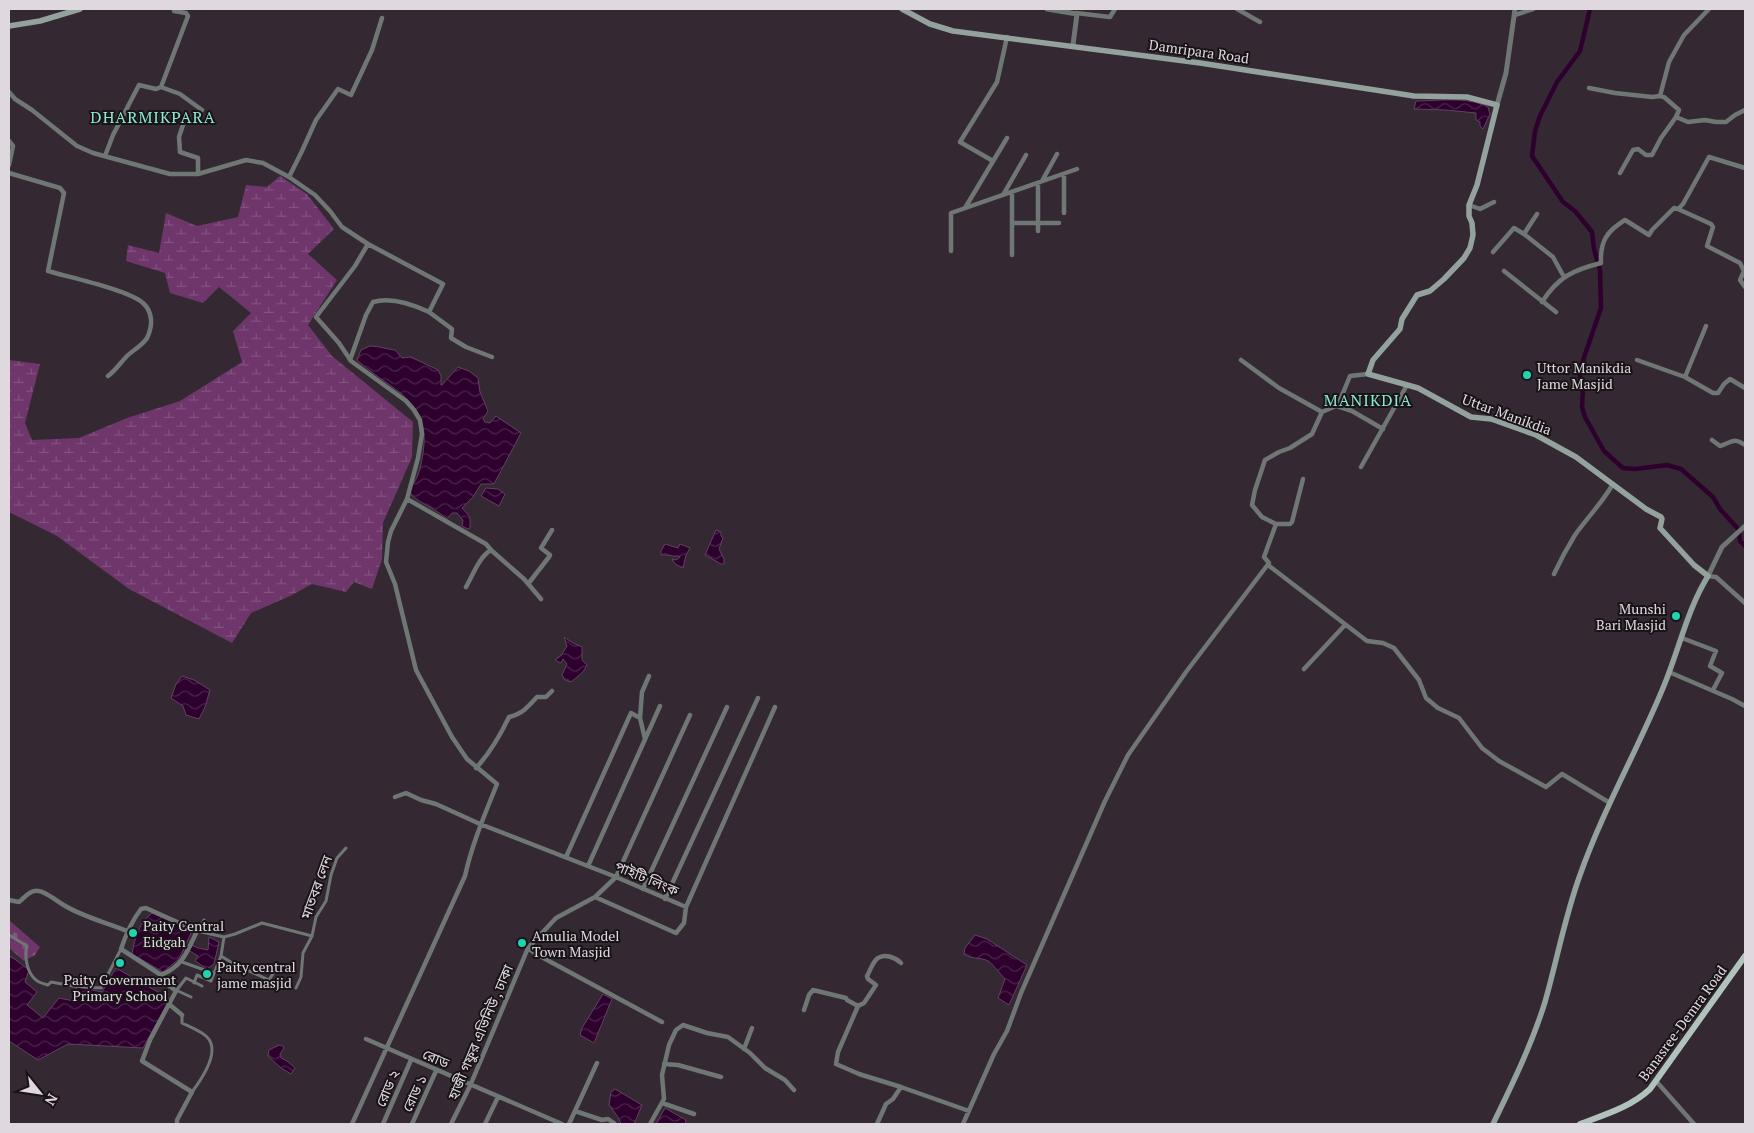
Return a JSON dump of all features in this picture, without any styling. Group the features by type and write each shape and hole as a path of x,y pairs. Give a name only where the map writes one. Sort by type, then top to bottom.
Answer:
{"main road":[{"path":"9,26 80,9"},
{"name":"Damripara Road","path":"902,9 940,28 1073,45 1414,96 1467,97 1497,105"},
{"path":"1368,374 1373,360 1400,329 1402,319 1417,295 1430,291 1444,279 1470,248 1473,235 1469,206 1477,186 1497,105"},
{"name":"Uttar Manikdia","path":"1368,374 1418,388 1471,417 1491,419 1536,435 1576,457 1646,509 1661,517 1660,528 1694,565 1708,576"},
{"path":"1493,1124 1518,1074 1544,1004 1574,894 1592,842 1638,746 1669,672 1693,604 1708,576"},
{"name":"Banasree-Demra Road","path":"1580,1124 1638,1100 1650,1089 1745,956"}],"street":[{"path":"105,156 113,135 139,85 156,90 161,87 188,16 186,13 174,11 174,9"},
{"path":"1047,9 1110,17 1115,9"},
{"path":"1237,9 1260,22"},
{"path":"1497,105 1506,73 1515,12 1533,9"},
{"path":"1660,96 1669,62 1684,35 1709,9"},
{"path":"1073,45 1076,13"},
{"path":"289,177 316,120 338,89 351,95 357,86 372,50 382,18"},
{"path":"993,161 960,142 997,82 1007,37"},
{"path":"161,87 180,94 202,110"},
{"path":"1589,88 1615,93 1652,97 1660,96 1664,97 1679,110 1660,138 1652,155 1646,155 1638,149 1633,150 1620,173"},
{"path":"9,92 15,99 32,110 77,146 93,153 170,174 198,174 246,160 262,163 289,177 315,195 342,227 368,244 443,284 429,312"},
{"path":"1676,117 1688,122 1705,120 1726,122 1745,110"},
{"path":"183,125 179,136 180,152 198,158 198,174"},
{"path":"965,208 1007,138"},
{"path":"9,141 13,146 9,165"},
{"path":"1038,231 1039,182 1057,154"},
{"path":"1004,195 1026,155"},
{"path":"1678,209 1684,204 1709,157 1745,168"},
{"path":"951,251 951,213 1077,169"},
{"path":"9,173 60,188 64,194 48,271 127,294 142,302 148,309 152,319 146,339 136,350 127,356 117,370 108,376"},
{"path":"1064,174 1064,213"},
{"path":"1012,192 1012,255"},
{"path":"1469,206 1480,209 1494,202"},
{"path":"1542,302 1547,294 1564,277 1577,269 1601,263 1605,236 1618,224 1625,220 1649,235 1674,208 1711,224 1713,227 1707,246 1740,263 1744,270 1740,280 1745,287"},
{"path":"1524,234 1537,214"},
{"path":"1012,223 1059,223"},
{"path":"1493,252 1514,228 1553,257 1564,277"},
{"path":"352,1124 465,876 480,824 497,784 467,759 452,737 416,670 395,584 386,562 391,531 407,499 421,441 420,420 406,401 350,360 316,317 355,266 368,244"},
{"path":"1504,271 1556,312"},
{"path":"350,360 366,315 373,302 383,299 429,312 452,329 450,338 466,347 492,357"},
{"path":"1685,377 1706,326"},
{"path":"1241,360 1279,388 1322,412"},
{"path":"1637,360 1685,377 1716,394 1727,380 1730,379 1745,388"},
{"path":"1337,406 1341,400 1348,377 1368,374"},
{"path":"1361,466 1407,385"},
{"path":"1303,479 1290,524 1276,524 1262,517 1252,505 1265,460 1290,448 1312,434 1317,420 1325,409 1337,406 1352,411 1383,429"},
{"path":"1712,440 1720,446 1734,440 1738,440 1745,445"},
{"path":"1554,574 1575,535 1599,506 1613,484"},
{"path":"407,499 486,544 541,599"},
{"path":"1276,524 1264,557 1269,563 1268,565 1367,641 1383,643 1394,648 1419,680 1426,698 1438,708 1458,718 1482,748 1499,761 1546,787 1562,774 1610,803"},
{"path":"1745,526 1722,547 1708,576 1716,577 1745,603"},
{"path":"528,584 550,555 541,548 552,530"},
{"path":"466,587 481,559 490,550"},
{"path":"963,1124 994,1054 1007,1031 1019,998 1105,801 1128,755 1186,672 1268,565"},
{"path":"1304,668 1346,624"},
{"path":"1682,638 1716,651 1710,666 1722,673 1713,690"},
{"path":"1669,672 1713,690 1745,706"},
{"path":"645,738 640,718 642,692 648,676"},
{"path":"476,768 488,755 508,717 517,715 526,709 537,697 546,697 552,691"},
{"path":"666,899 758,698"},
{"path":"588,866 660,706"},
{"path":"643,890 727,707"},
{"name":"পাইটি লিংক","path":"395,797 406,793 686,907 775,707"},
{"path":"566,857 632,713 640,718"},
{"path":"662,1022 528,948 556,918 595,898 616,877 690,715"},
{"name":"মাতবর লেন","path":"296,988 301,977 303,953 312,936 316,917 326,901 330,874 338,858 346,848"},
{"path":"9,900 18,903 37,890 77,913 127,931"},
{"path":"595,898 676,933 684,923 686,907"},
{"path":"9,934 27,946 24,956 31,974 37,981 48,985 51,982 101,988 121,949 127,931 141,909 146,908 196,932 224,937 221,956 211,981 197,975 194,983"},
{"path":"161,975 170,972 182,962 196,932 204,920"},
{"name":"মাতবর লেন","path":"224,937 262,923 312,936"},
{"name":"হাজী গফুর এভিনিউ , ঢাকা","path":"451,1124 470,1086 528,948"},
{"path":"121,949 161,975 163,982 191,997"},
{"path":"221,956 270,980 278,966"},
{"path":"901,964 894,957 881,956 877,958 867,976 868,980 876,985 864,1003 858,1006 838,1052 836,1064 859,1074 969,1111"},
{"path":"182,962 213,973"},
{"path":"192,1092 142,1061 150,1040 169,1004 186,978 202,986"},
{"path":"804,1010 809,995 814,990 846,998 858,1006"},
{"path":"169,1004 182,1015 182,1023 208,1037 212,1046 211,1057 205,1073 176,1120 177,1124"},
{"path":"650,1124 662,1103 664,1091 662,1075 669,1045 676,1030 683,1025 707,1033 728,1037 764,1068 785,1080 794,1090"},
{"path":"744,1049 752,1028"},
{"name":"রোড","path":"366,1039 470,1086 562,1124"},
{"name":"রোড ২","path":"383,1124 411,1060"},
{"path":"570,1124 597,1063"},
{"path":"664,1064 678,1065 721,1077"},
{"name":"রোড ১","path":"412,1124 436,1071"},
{"path":"1656,1081 1694,1124"},
{"path":"877,1124 886,1104 893,1099 901,1087"},
{"path":"485,1124 498,1097"},
{"path":"662,1103 694,1114"},
{"path":"575,1111 602,1120 608,1119 614,1123"}],"green space":[{"path":"280,176 307,194 334,229 308,254 337,280 308,325 332,356 413,422 412,457 383,523 382,559 372,589 354,582 346,592 312,584 251,613 232,643 129,589 57,536 9,512 9,360 40,364 25,423 32,440 79,438 127,418 180,401 242,362 233,331 251,313 219,287 203,303 170,293 165,273 126,261 128,245 159,253 166,213 197,226 238,217 246,185 267,187"},
{"path":"9,920 40,947 35,955 24,961 9,948"}],"water":[{"path":"1416,101 1471,101 1488,107 1490,114 1483,129 1480,126 1480,122 1476,120 1476,113 1414,109"},
{"path":"370,346 395,350 402,358 411,357 438,370 441,376 441,385 458,367 469,371 478,378 480,392 488,411 483,419 485,422 490,423 496,416 521,433 494,484 481,484 473,497 462,508 470,517 470,528 462,526 463,520 457,513 452,513 447,519 411,495 410,488 418,476 423,453 424,435 421,420 415,408 405,398 357,360 361,350"},
{"path":"486,488 498,489 505,494 499,506 481,496"},
{"path":"716,530 721,532 723,538 719,549 724,559 724,564 705,555"},
{"path":"665,544 678,548 680,544 690,548 683,568 675,564 672,559 676,560 679,556 661,555"},
{"path":"564,637 582,647 582,660 587,665 583,672 571,682 565,680 562,675 567,664 563,659 561,663 555,660 567,646"},
{"path":"182,676 194,680 210,690 199,719 186,715 183,706 171,698 176,684"},
{"path":"152,913 192,931 179,959 163,972 132,954 138,931"},
{"path":"975,935 987,939 1027,965 1009,1005 998,998 1005,979 991,963 964,954 965,948"},
{"path":"209,937 219,942 214,964 207,969 195,961 198,956 188,950 190,944 208,950"},
{"path":"9,956 29,970 25,982 37,992 27,1005 43,1018 59,998 74,1001 77,987 102,992 116,968 170,999 143,1048 68,1044 38,1060 9,1041"},
{"path":"603,994 612,999 594,1043 580,1035 582,1028"},
{"path":"279,1045 284,1048 280,1054 281,1058 295,1068 291,1074 268,1056 269,1050"},
{"path":"615,1089 642,1105 634,1124 621,1124 609,1105 611,1092"},
{"path":"665,1108 686,1120 685,1124 656,1124"}],"waterway":[{"path":"1590,9 1580,51 1557,82 1540,116 1535,131 1532,156 1563,202 1575,211 1592,232 1594,249 1600,270 1601,308 1579,372 1583,389 1582,407 1585,417 1604,451 1623,468 1635,469 1667,465 1681,469 1713,497 1720,509 1739,530 1740,541 1745,546"}],"place":[{"name":"Uttor Manikdia Jame Masjid","path":"1527,375"},
{"name":"Munshi Bari Masjid","path":"1676,616"},
{"name":"Paity Central Eidgah","path":"133,933"},
{"name":"Amulia Model Town Masjid","path":"522,943"},
{"name":"Paity Government Primary School","path":"120,963"},
{"name":"Paity central jame masjid","path":"207,974"}],"district":[{"name":"DHARMIKPARA","path":"153,117"},
{"name":"MANIKDIA","path":"1368,400"}]}
